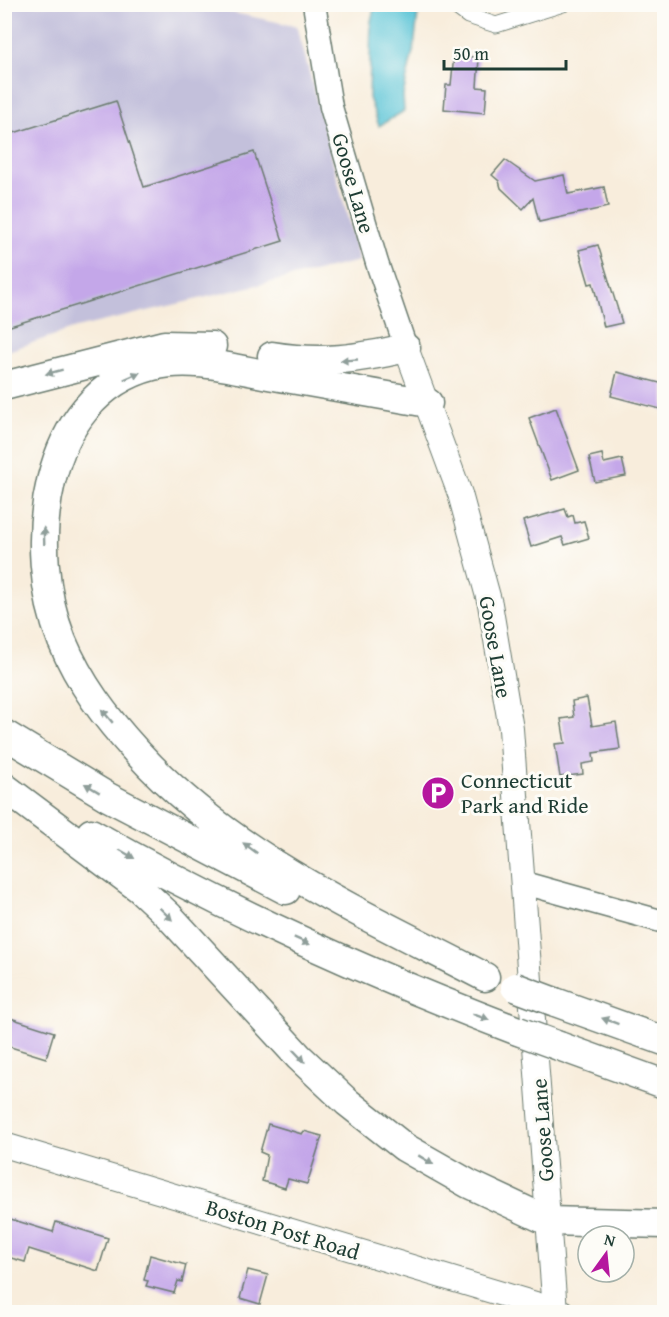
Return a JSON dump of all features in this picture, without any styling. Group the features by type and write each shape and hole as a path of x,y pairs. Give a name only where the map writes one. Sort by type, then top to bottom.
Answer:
{"highway":[{"path":"4,386 164,345 213,346 308,362 359,359 406,348"},
{"path":"428,403 202,363 153,366 108,387 77,419 54,466 44,518 46,580 61,640 88,695 138,753 200,811 283,871 485,977"},
{"path":"4,734 108,797 215,855 356,923 485,977 664,1041"},
{"path":"4,781 155,869 277,929 430,998 664,1084"},
{"path":"4,787 139,888 169,916 299,1057 377,1128 436,1167 548,1221 664,1224"}],"main road":[{"name":"Goose Lane","path":"406,348 460,494 490,604 511,729 548,1221 557,1312"},
{"name":"Boston Post Road","path":"4,1145 557,1312"}],"street":[{"name":"Goose Lane","path":"314,4 332,107 374,251 406,348"},
{"path":"452,4 468,16 496,25 563,4"},
{"path":"524,883 664,922"}],"shaded area":[{"path":"4,5 195,5 297,26 359,261 76,328 5,352"}],"water":[{"path":"375,5 419,5 414,47 403,95 404,111 379,126 369,98 371,21"}],"building":[{"path":"454,55 479,58 477,87 487,88 485,113 444,109 446,85 451,85"},
{"path":"116,101 144,187 254,152 283,241 4,328 4,136"},
{"path":"505,160 535,181 564,175 568,194 604,187 608,207 539,222 533,198 523,209 501,188 499,181 492,175"},
{"path":"598,245 622,323 604,327 593,283 589,284 579,250"},
{"path":"617,372 664,384 664,410 611,396"},
{"path":"556,408 579,470 552,480 529,418"},
{"path":"602,454 604,463 622,459 626,476 595,482 589,457"},
{"path":"565,509 568,517 573,515 575,523 584,521 589,538 565,545 562,537 531,547 523,521"},
{"path":"587,698 592,726 616,722 620,749 593,753 594,762 582,764 583,774 560,777 555,744 565,743 561,719 574,717 572,701"},
{"path":"4,1016 54,1032 46,1058 4,1045"},
{"path":"268,1124 302,1134 304,1131 322,1136 307,1184 288,1179 285,1188 262,1181 267,1155 260,1152"},
{"path":"4,1217 53,1232 56,1222 108,1238 98,1271 29,1249 25,1262 4,1256"},
{"path":"150,1255 186,1265 182,1282 178,1281 174,1293 146,1286 148,1281 144,1280"},
{"path":"248,1270 268,1275 260,1304 240,1298"}],"place":[{"name":"Connecticut Park and Ride","path":"438,793"}]}
